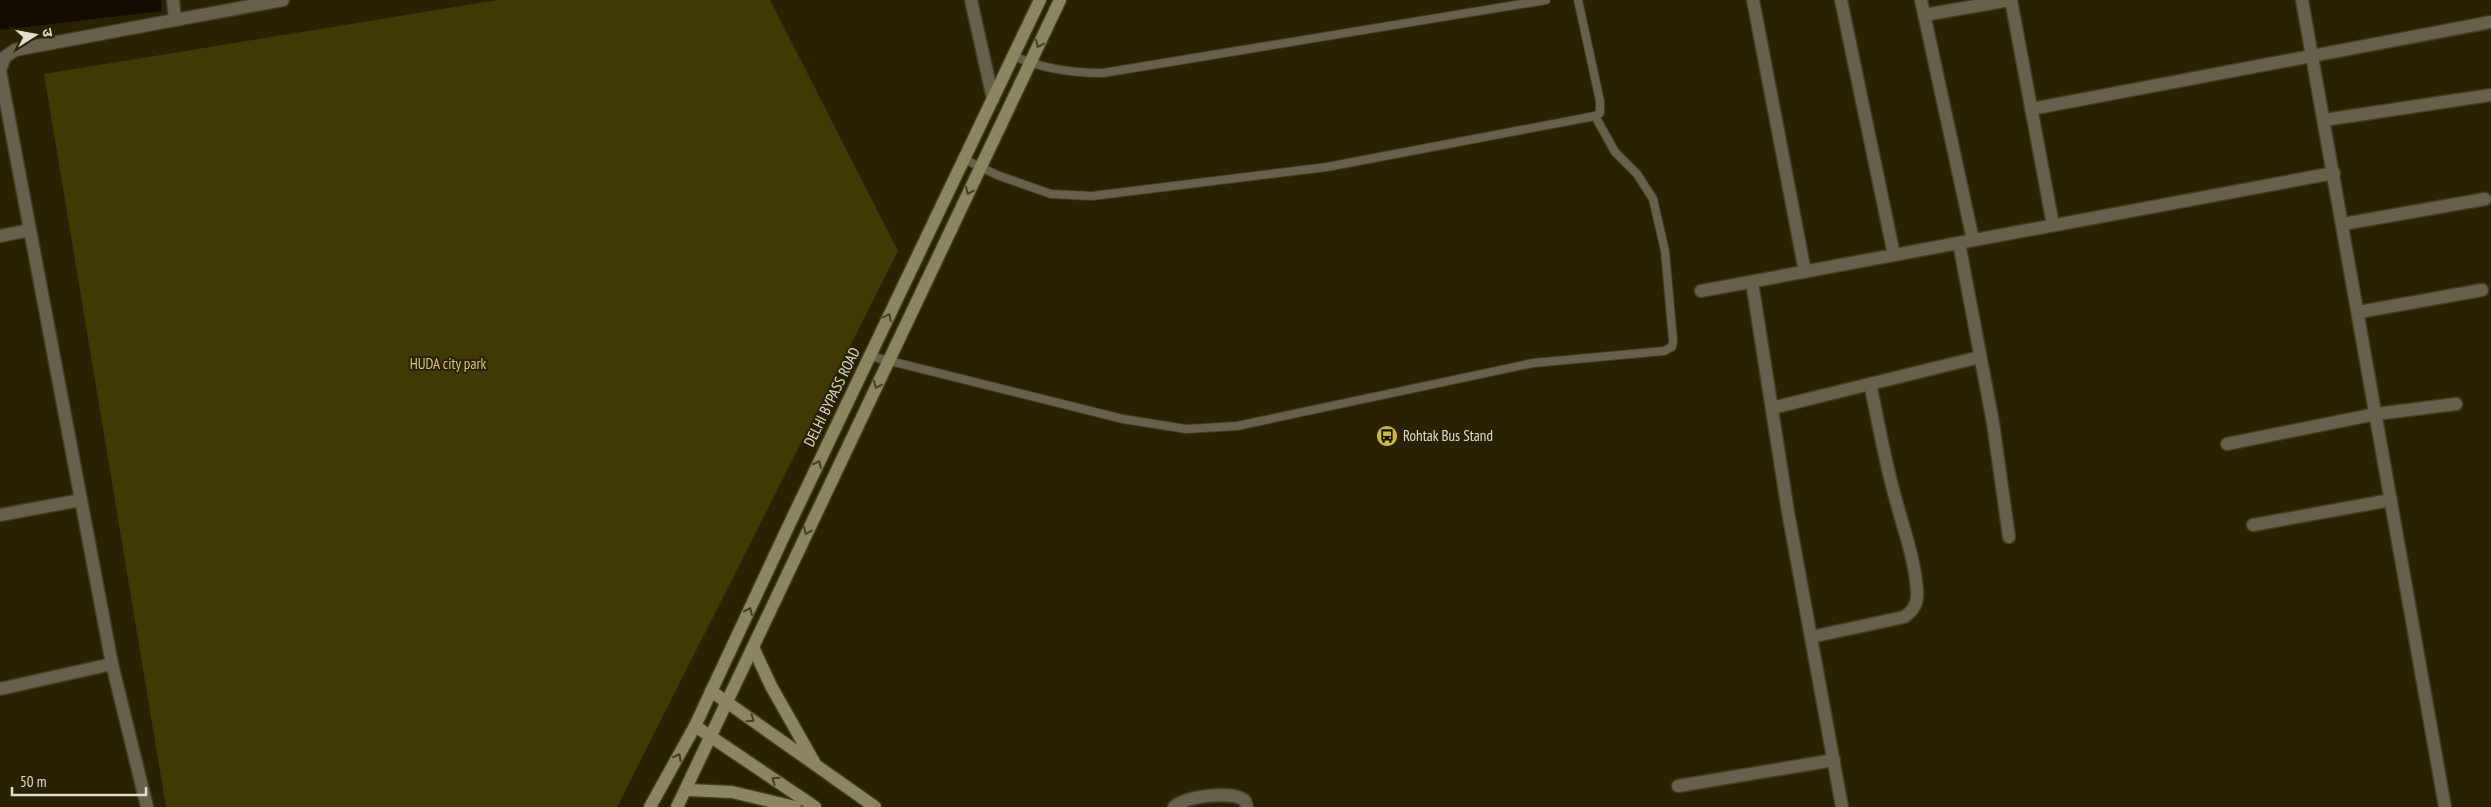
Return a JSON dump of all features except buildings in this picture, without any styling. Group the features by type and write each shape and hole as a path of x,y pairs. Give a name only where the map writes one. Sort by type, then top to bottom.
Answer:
{"main road":[{"name":"DELHI BYPASS ROAD","path":"650,807 695,726 1040,0"},
{"path":"677,807 687,790 1060,0"},
{"path":"753,647 771,686 817,766"},
{"path":"711,691 875,807"},
{"path":"695,726 815,807"},
{"path":"687,790 732,792 795,807"}],"street":[{"path":"173,0 175,20"},
{"path":"147,807 112,664 0,71 5,57 15,50 283,0"},
{"path":"971,0 993,99"},
{"path":"1753,0 1804,272"},
{"path":"1841,0 1894,255"},
{"path":"1921,0 1972,240"},
{"path":"1924,15 2011,0 2052,226"},
{"path":"2302,0 2446,807"},
{"path":"2031,109 2491,22"},
{"path":"2324,120 2491,95"},
{"path":"1701,291 2334,173"},
{"path":"2343,224 2485,199"},
{"path":"0,236 30,230"},
{"path":"1959,243 1993,423 2009,537"},
{"path":"1752,282 1788,512 1842,807"},
{"path":"2359,312 2482,290"},
{"path":"1772,408 1980,357"},
{"path":"1811,637 1904,617 1912,611 1916,604 1917,591 1912,561 1890,478 1870,384"},
{"path":"2227,444 2376,414 2456,404"},
{"path":"0,515 81,500"},
{"path":"2254,525 2391,500"},
{"path":"0,689 112,664"},
{"path":"1678,786 1834,760"},
{"path":"1174,807 1186,798 1236,795 1245,800 1247,807"}],"lane":[{"path":"1014,56 1030,64 1073,73 1103,73 1546,0"},
{"path":"964,159 980,168 1051,194 1092,196 1326,167 1595,116 1600,113 1600,102 1578,0"},
{"path":"870,356 932,373 1123,419 1186,429 1237,426 1533,362 1664,351 1672,347 1673,340 1665,251 1653,199 1637,174 1615,152 1595,116"}],"green space":[{"name":"HUDA city park","path":"498,0 770,0 898,251 617,807 166,807 44,74"}],"shaded area":[{"path":"0,0 161,0 162,11 0,30"}],"place":[{"name":"Rohtak Bus Stand","path":"1387,436"}]}
